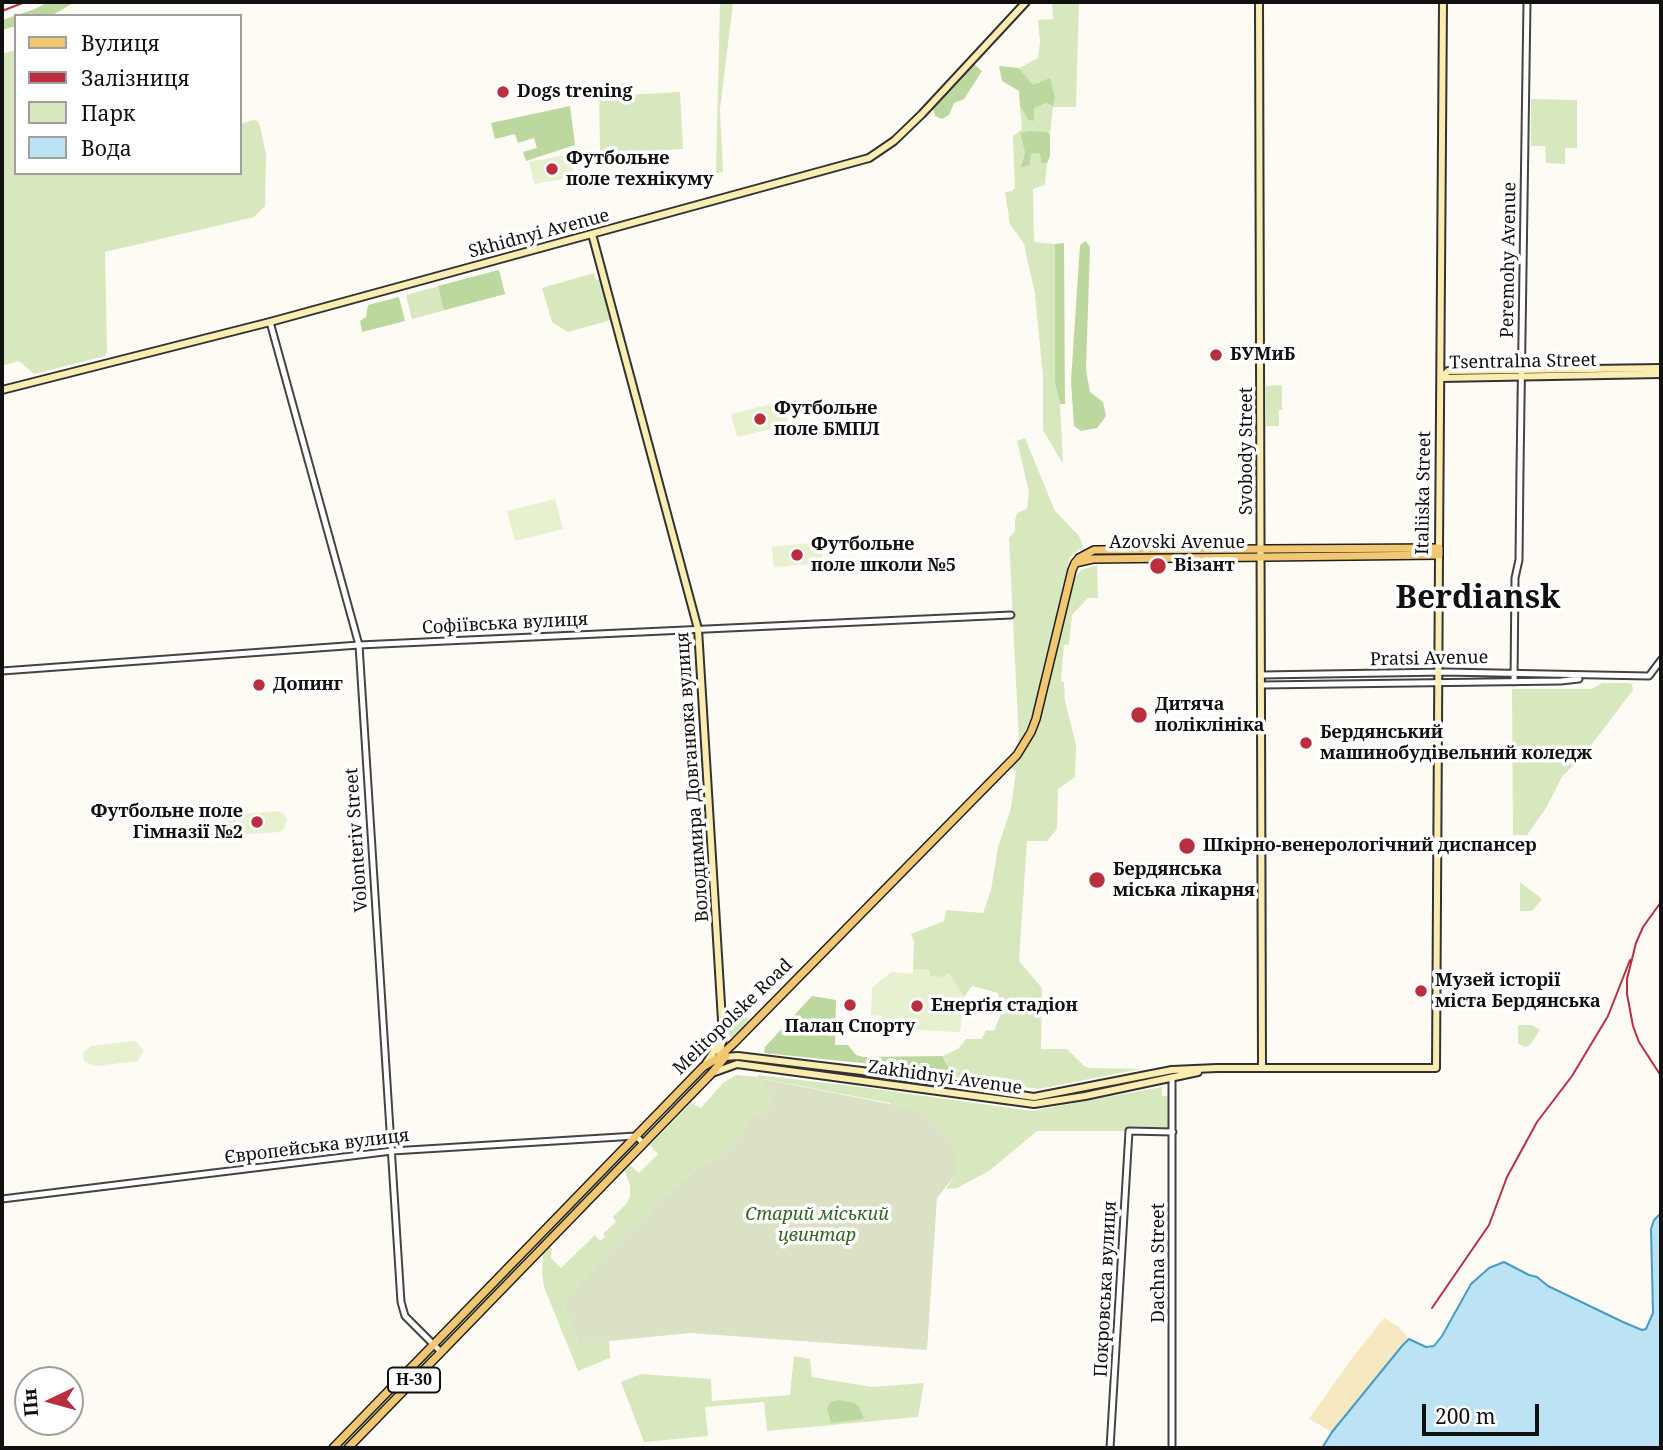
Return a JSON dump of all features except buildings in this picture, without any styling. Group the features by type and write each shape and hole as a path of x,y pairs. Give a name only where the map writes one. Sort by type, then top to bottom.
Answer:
{"main road":[{"name":"Skhidnyi Avenue","path":"2,390 270,322 869,158 894,141 922,114 1026,2"},
{"name":"Svobody Street","path":"1259,2 1262,1068"},
{"name":"Italiiska Street","path":"1436,1068 1443,2"},
{"name":"Володимира Довганюка вулиця","path":"592,234 698,629 723,1037"},
{"name":"Tsentralna Street","path":"1441,378 1661,368"},
{"name":"Tsentralna Street","path":"1521,373 1661,374"},
{"name":"Azovski Avenue","path":"1075,563 1094,550 1439,551"},
{"name":"Azovski Avenue","path":"1075,563 1093,559 1261,558 1349,551"},
{"name":"Melitopolske Road","path":"348,1448 711,1074 727,1051 1024,746 1036,719 1075,563"},
{"path":"723,1037 727,1051"},
{"path":"723,1037 727,1051"},
{"path":"703,1067 723,1037"},
{"name":"Melitopolske Road","path":"333,1448 703,1067 727,1051"},
{"name":"Zakhidnyi Avenue","path":"727,1051 738,1056 862,1071 1034,1097 1172,1073 1217,1068 1436,1068"},
{"name":"Zakhidnyi Avenue","path":"711,1074 737,1064 1034,1104 1089,1096 1172,1073"}],"street":[{"name":"Peremohy Avenue","path":"1514,682 1515,578 1519,560 1527,2"},
{"name":"Volonteriv Street","path":"270,322 359,645 402,1309 405,1316 441,1352"},
{"name":"Софіївська вулиця","path":"2,670 359,645 1011,615"},
{"name":"Pratsi Avenue","path":"1262,675 1514,672 1520,676 1649,676 1660,662"},
{"name":"Pratsi Avenue","path":"1262,685 1561,681 1597,676"},
{"name":"Dachna Street","path":"1172,1073 1172,1448"},
{"name":"Покровська вулиця","path":"1110,1448 1129,1131 1172,1132"},
{"name":"Європейська вулиця","path":"2,1199 392,1151 636,1136"},
{"path":"636,1136 643,1143"},
{"path":"613,1137 619,1142 620,1152"}],"green space":[{"path":"48,2 75,2 54,14 20,14"},
{"path":"720,2 733,3 720,109 723,172 716,173"},
{"path":"1052,2 1079,2 1076,107 1053,107 1050,135 1047,132 1020,133 1025,153 1020,164 1030,165 1031,154 1040,152 1041,163 1047,163 1045,185 1033,189 1034,242 1055,244 1055,382 1060,404 1063,464 1043,430 1043,377 1035,294 1024,244 1010,224 1005,192 1015,188 1013,136 1022,129 1020,106 1028,120 1034,121 1034,108 1047,103 1019,68 1038,58 1038,20 1053,19"},
{"path":"14,16 14,27 2,30 2,20"},
{"path":"14,51 14,175 242,175 242,123 253,120 258,121 260,126 266,154 265,206 254,217 105,252 105,356 34,374 19,361 2,366 2,54"},
{"path":"974,64 982,71 964,99 954,103 949,115 942,119 935,116 933,108"},
{"path":"999,66 1019,68 1033,85 1050,78 1055,98 1053,106 1047,103 1034,108 1034,121 1028,120 1020,106 1019,91 1002,81"},
{"path":"626,83 627,95 680,92 683,149 600,154 599,86"},
{"path":"1531,99 1577,100 1577,148 1565,148 1565,164 1546,163 1545,146 1531,146"},
{"path":"570,106 575,145 526,161 523,152 537,148 534,138 518,143 515,134 495,139 491,123"},
{"path":"1047,132 1050,135 1050,156 1047,163 1041,163 1040,153 1031,154 1030,165 1020,167 1025,153 1020,133"},
{"name":"Футбольне поле технікуму","path":"570,154 574,177 534,184 529,162"},
{"path":"1086,241 1090,247 1086,370 1090,392 1103,402 1106,416 1097,428 1081,431 1074,426 1071,381 1080,245"},
{"path":"1064,243 1065,404 1060,404 1055,382 1055,244"},
{"path":"498,270 505,294 412,319 406,295"},
{"path":"499,270 505,294 444,310 438,286"},
{"path":"594,273 596,280 600,279 611,320 568,332 552,322 542,288"},
{"path":"399,297 405,321 362,332 360,321 366,317 368,305"},
{"path":"1282,385 1279,426 1266,426 1266,386"},
{"name":"Футбольне поле БМПЛ","path":"783,401 789,425 737,437 731,414"},
{"path":"1025,438 1055,511 1079,536 1083,546 1070,557 1032,716 1019,744 1009,538 1015,531 1017,513 1027,509 1029,492 1017,441"},
{"path":"555,499 563,529 515,541 507,511"},
{"name":"Футбольне поле школи №5","path":"821,542 823,563 774,567 772,547"},
{"path":"1097,565 1098,598 1088,598 1072,615 1069,644 1064,645 1061,682 1064,682 1065,701 1076,745 1075,777 1058,789 1057,829 1047,841 1027,841 1019,961 1042,988 1041,1049 1067,1049 1084,1066 1090,1068 1140,1069 1039,1089 947,1076 949,1069 942,1056 958,1049 966,1039 982,1039 986,1030 994,1031 1000,1016 998,993 972,986 964,997 949,974 945,978 930,976 929,970 913,969 914,942 911,934 944,921 946,910 983,913 991,890 998,847 1011,808 1016,771 1011,768 999,777 1025,750 1035,732 1072,581 1081,570"},
{"path":"1602,683 1628,683 1632,684 1633,690 1586,752 1562,777 1546,808 1527,835 1513,835 1512,689 1592,689"},
{"name":"Футбольне поле Гімназії №2","path":"276,811 283,813 287,820 280,832 234,835 227,828 227,821 233,815"},
{"path":"1520,882 1542,899 1532,911 1520,911"},
{"name":"Енерґія стадіон","path":"913,969 930,970 930,976 945,977 945,974 949,974 964,997 960,1032 887,1029 886,1021 881,1016 871,1015 872,988 891,972 913,974"},
{"path":"812,996 836,1000 835,1045 848,1045 856,1055 864,1057 942,1056 949,1069 947,1076 862,1063 764,1053 765,1047"},
{"path":"734,1011 742,1020 745,1017 749,1021 732,1038 729,1035 727,1018"},
{"path":"1518,1025 1532,1025 1540,1030 1526,1047 1518,1044"},
{"path":"135,1041 144,1050 138,1061 94,1066 84,1061 83,1053 91,1046"},
{"path":"740,1060 862,1074 1035,1099 1161,1074 1161,1077 1034,1102"},
{"path":"736,1075 758,1075 861,1087 1032,1111 1162,1087 1162,1096 1169,1096 1169,1129 1037,1131 989,1171 957,1188 946,1189 956,1174 890,1103 764,1079 772,1102 761,1115 751,1115 731,1147 696,1169 651,1207 563,1302 579,1344 609,1340 610,1358 578,1371 544,1287 543,1254 547,1247 552,1248 551,1258 561,1268 595,1235 600,1241 605,1237 603,1234 616,1222 613,1217 630,1196 630,1185 624,1169 630,1165 639,1173 658,1154 650,1145 691,1103 701,1108 723,1083"},
{"name":"Старий міський цвинтар","path":"763,1079 890,1104 926,1114 947,1135 954,1149 956,1174 937,1198 927,1350 690,1333 579,1344 563,1302 651,1207 696,1169 731,1147 751,1115 761,1115 772,1102"},
{"path":"634,1141 638,1144 540,1245 537,1245 536,1243"},
{"path":"524,1255 528,1258 442,1346 439,1346 438,1344"},
{"path":"429,1354 432,1357 344,1448 337,1448"},
{"path":"794,1356 810,1359 812,1377 871,1387 924,1383 918,1417 767,1431 764,1402 705,1407 708,1436 644,1442 621,1382 641,1374 711,1379 712,1401 790,1395"},
{"path":"839,1400 855,1403 864,1419 831,1423 827,1408 831,1402"}],"sand":[{"path":"1384,1318 1399,1327 1409,1339 1332,1432 1309,1419 1350,1361"}],"water":[{"path":"1661,1213 1661,1448 1322,1448 1402,1346 1409,1339 1426,1347 1434,1346 1471,1284 1489,1268 1504,1262 1623,1322 1642,1330 1646,1329 1653,1313 1651,1229 1654,1220"}],"railway":[{"path":"2,11 25,2"},
{"path":"1661,902 1643,927 1627,979 1633,1026 1639,1042 1661,1076"},
{"path":"1432,1308 1489,1225 1507,1177 1537,1122 1572,1076 1608,1016 1630,960"}],"place":[{"name":"Dogs trening","path":"503,92"},
{"name":"Футбольне поле технікуму","path":"552,169"},
{"name":"БУМиБ","path":"1216,355"},
{"name":"Футбольне поле БМПЛ","path":"760,419"},
{"name":"Футбольне поле школи №5","path":"797,555"},
{"name":"Візант","path":"1158,566"},
{"name":"Допинг","path":"259,685"},
{"name":"Дитяча поліклініка","path":"1139,715"},
{"name":"Бердянський машинобудівельний коледж","path":"1306,743"},
{"name":"Футбольне поле Гімназії №2","path":"257,822"},
{"name":"Шкірно-венерологічний диспансер","path":"1187,846"},
{"name":"Бердянська міська лікарня","path":"1097,880"},
{"name":"Музей історії міста Бердянська","path":"1421,991"},
{"name":"Палац Спорту","path":"850,1005"},
{"name":"Енерґія стадіон","path":"917,1006"}],"district":[{"name":"Berdiansk","path":"1478,599"}]}
